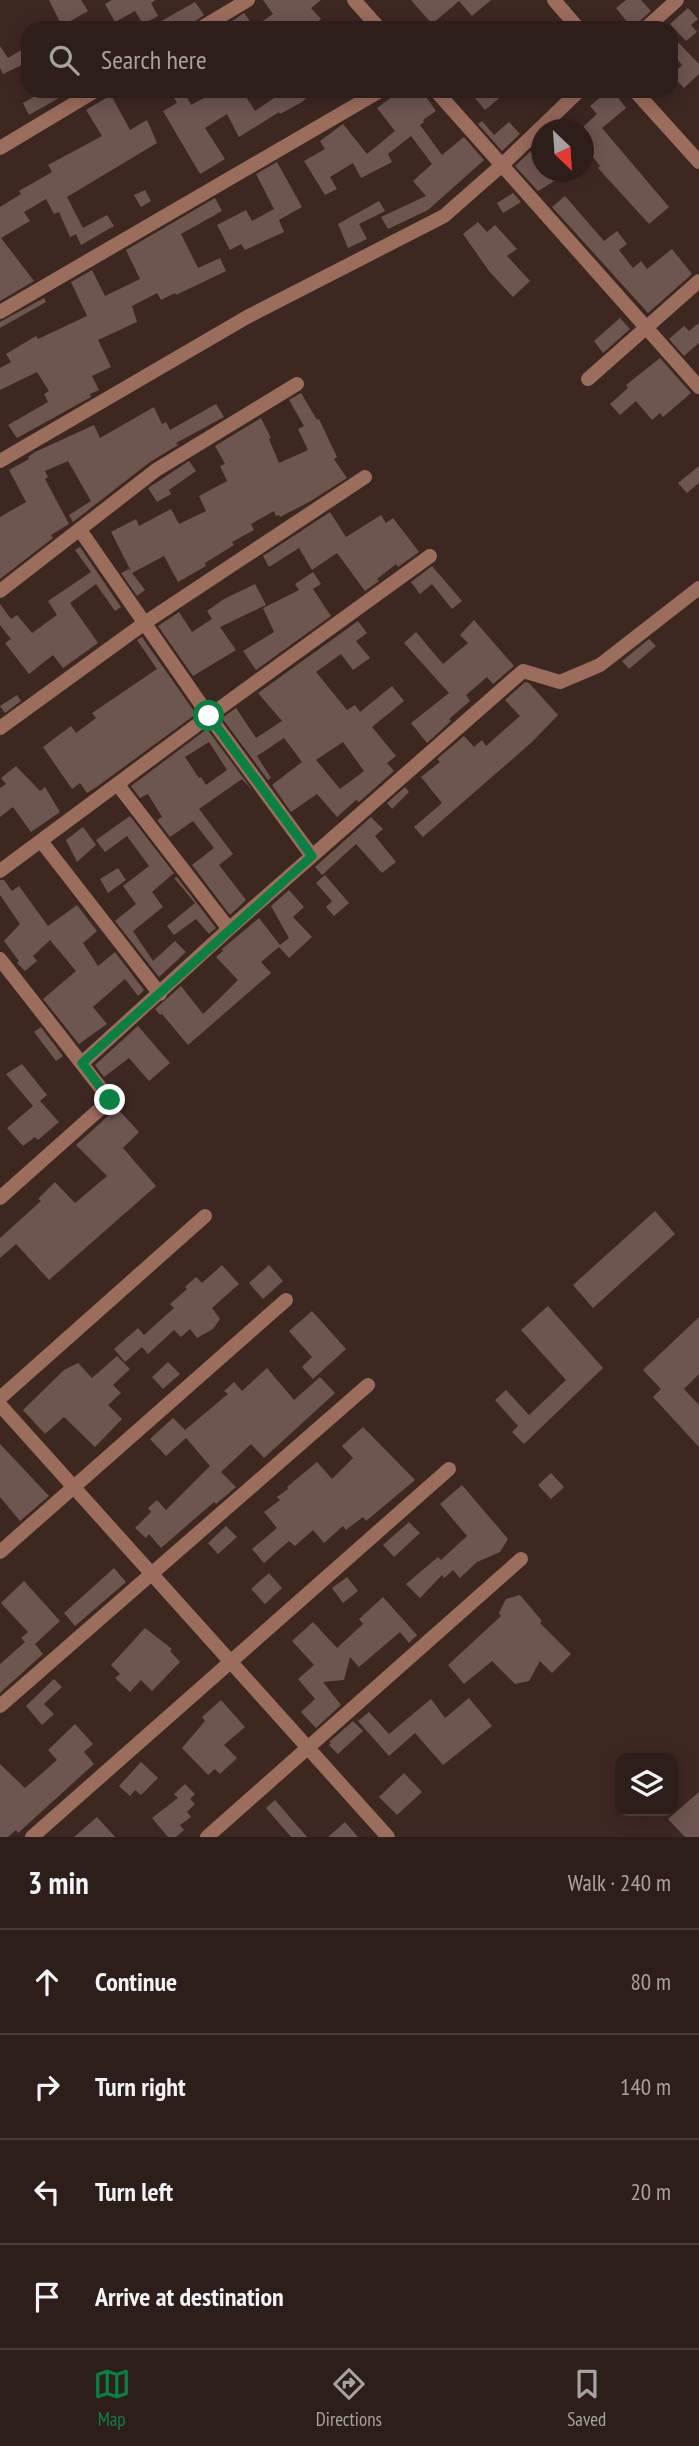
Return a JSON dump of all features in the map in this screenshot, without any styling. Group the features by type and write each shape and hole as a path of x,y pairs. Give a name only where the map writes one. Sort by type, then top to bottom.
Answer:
{"street":[{"path":"213,21 248,0"},
{"path":"354,0 373,21"},
{"path":"554,0 572,21"},
{"path":"654,21 677,0"},
{"path":"0,148 83,98"},
{"path":"0,312 368,98"},
{"path":"442,98 699,387"},
{"path":"0,461 247,317 444,216 572,98"},
{"path":"641,98 699,162"},
{"path":"588,379 699,281"},
{"path":"0,591 156,470 298,384"},
{"path":"0,728 146,622 365,477"},
{"path":"80,530 209,716 312,856"},
{"path":"0,871 430,556"},
{"path":"82,1063 229,929 523,671 560,682 600,665 699,588"},
{"path":"118,785 229,929"},
{"path":"41,841 160,994"},
{"path":"0,959 110,1100 0,1198"},
{"path":"0,1398 205,1216"},
{"path":"0,1552 286,1300"},
{"path":"0,1706 368,1385"},
{"path":"0,1405 387,1837"},
{"path":"32,1837 449,1469"},
{"path":"207,1837 521,1559"}],"building":[{"path":"49,0 81,0 88,11 71,21 60,21"},
{"path":"112,0 156,0 151,3 158,16 149,21 141,21 135,11 114,21 105,4"},
{"path":"263,0 321,0 311,8 321,19 319,21 263,21 273,14"},
{"path":"411,0 491,0 472,16 459,1 436,21 429,21"},
{"path":"626,0 641,0 651,11 640,21 626,21 616,8"},
{"path":"195,2 204,15 196,21 161,21"},
{"path":"688,8 698,19 691,25 697,32 686,41 678,32 678,21 673,21"},
{"path":"244,13 250,21 232,21"},
{"path":"678,42 699,64 699,74 684,88 678,82 678,69 682,65 678,60"},
{"path":"0,46 8,58 21,50 21,65 3,74 0,68"},
{"path":"32,98 59,98 29,115 23,103"},
{"path":"106,98 113,98 130,130 147,120 157,143 67,197 83,228 107,215 114,226 81,245 76,234 70,237 59,212 54,214 46,199 24,212 30,221 1,238 34,281 0,301 0,207 21,194 19,191 52,172 48,165 102,136 86,110"},
{"path":"174,98 188,98 191,105 204,98 247,98 255,111 274,98 306,98 239,137 227,114 205,128 225,159 200,174 163,111 177,103"},
{"path":"391,98 427,98 436,111 420,125 442,155 464,137 484,160 428,210 388,229 381,217 426,196 413,181 432,164 411,136 388,154 392,162 361,178 353,163 330,177 337,189 325,195 304,161 325,149 320,141 343,124 367,154 395,131 377,108"},
{"path":"475,98 500,98 485,110"},
{"path":"600,98 618,98 626,108 602,128 669,207 649,224 598,168 600,166 594,158 594,119 592,119 597,114 590,106"},
{"path":"482,121 494,135 509,122 520,134 502,151 478,124"},
{"path":"531,151 531,182 553,182 538,191 515,166"},
{"path":"277,162 302,207 279,220 284,232 245,250 241,244 230,250 217,225 246,210 252,221 274,209 256,174"},
{"path":"145,190 151,201 141,207 134,195"},
{"path":"513,193 521,202 503,213 497,203"},
{"path":"565,196 604,241 617,231 627,244 619,250 633,268 641,261 647,269 672,249 692,274 648,313 552,207"},
{"path":"215,198 222,211 181,234 198,268 220,258 226,271 176,295 175,293 161,300 157,293 132,306 137,322 98,340 111,367 92,376 99,390 17,438 8,425 48,402 44,394 49,391 37,372 0,390 0,368 11,362 6,354 36,336 38,339 87,316 71,282 92,270 105,296 140,279 126,250"},
{"path":"379,201 385,211 359,224 367,239 348,248 338,224"},
{"path":"478,222 487,232 495,225 517,249 507,256 530,281 513,297 489,271 463,234"},
{"path":"44,298 46,302 0,328 0,322"},
{"path":"620,318 630,329 603,353 594,341"},
{"path":"699,323 699,343 684,356 669,339 684,326 689,331"},
{"path":"660,358 691,393 663,417 660,413 652,420 636,401 620,415 610,404 628,388 626,385"},
{"path":"301,393 317,420 319,419 337,457 334,459 347,478 280,517 276,516 274,511 251,524 254,530 232,542 234,545 205,563 206,566 178,582 164,556 132,573 145,590 137,596 121,573 129,569 131,571 111,532 136,519 139,526 171,509 179,524 206,511 199,496 227,481 220,466 225,464 215,446 261,418 279,463 308,450 298,429 304,426 289,400"},
{"path":"216,404 224,417 176,443 178,445 150,462 73,522 69,515 91,501 68,461 45,471 48,477 45,479 69,524 51,535 53,538 0,579 0,517 26,502 9,470 29,459 35,452 94,425 100,438 154,407 162,424 166,422 170,430"},
{"path":"189,461 196,471 169,490 171,494 157,502 148,488"},
{"path":"699,466 699,483 687,493 678,483"},
{"path":"330,512 346,537 381,515 386,523 393,518 419,552 398,567 396,564 365,591 337,553 312,570 299,548 269,567 263,556"},
{"path":"80,547 121,607 115,611 96,584 70,603 98,643 63,668 53,655 29,674 5,643 11,639 0,625 0,604 11,619 17,615 32,633 57,615 48,601 91,572 75,550"},
{"path":"432,566 462,601 452,609 432,584 420,594 411,582"},
{"path":"313,572 321,584 313,589 331,616 256,670 243,651 274,632 263,608 299,590 295,584"},
{"path":"255,584 266,605 220,627 236,650 193,676 158,626 179,612 192,632 212,619 207,611 224,599"},
{"path":"474,620 514,666 493,684 487,677 466,695 470,701 427,743 411,723 449,693 404,643 416,632 443,664 468,643 460,635"},
{"path":"358,621 367,633 356,641 370,658 353,670 341,654 316,672 347,710 355,705 360,712 392,686 404,701 372,727 396,756 387,763 394,771 359,802 356,800 337,817 317,794 291,812 272,785 302,762 284,738 257,756 271,778 268,780 222,718 236,708 256,738 282,721 258,693","holes":["343,742 364,771 340,789 316,760"]},
{"path":"142,637 196,714 87,793 80,783 72,789 43,747 71,726 76,733 96,718 92,713 157,669 137,640"},
{"path":"649,639 656,646 629,669 622,661"},
{"path":"525,682 529,683 558,715 532,742 423,837 414,827 442,803 421,777 440,762 437,759 464,736 474,747 482,740 486,746 520,716 505,700"},
{"path":"17,695 21,701 5,713 0,706"},
{"path":"207,729 253,791 242,779 199,809 233,854 219,865 246,900 230,915 192,865 214,848 193,821 170,837 157,820 162,817 148,794 140,798 131,786","holes":["209,742 227,770 206,785 185,757"]},
{"path":"16,766 40,791 45,787 60,812 31,832 13,807 0,817 0,788 6,784 1,778"},
{"path":"405,787 409,792 392,809 387,803"},
{"path":"130,816 174,873 152,892 163,907 133,931 153,961 175,941 186,952 159,977 115,921 136,904 123,886 149,866 127,836 105,852 96,840"},
{"path":"371,817 383,829 375,836 396,862 382,873 356,844 322,875 315,867"},
{"path":"83,827 96,845 77,862 66,840"},
{"path":"118,868 126,880 108,893 100,879"},
{"path":"325,875 349,903 334,916 326,907 332,901 316,883"},
{"path":"177,877 216,928 209,934 196,919 174,935 167,926 195,903 174,878"},
{"path":"0,880 4,880 12,891 19,886 48,926 77,905 97,931 83,943 98,966 115,952 144,990 138,996 125,979 93,1007 107,1024 79,1044 43,999 76,971 50,940 33,956 37,961 25,971 17,963 19,961 4,941 20,924 0,895"},
{"path":"289,890 304,907 293,917 312,937 289,958 279,947 261,962 271,973 188,1045 155,1009 181,986 203,1014 238,980 216,957 259,918 280,945 289,938 271,906"},
{"path":"138,1026 170,1063 149,1081 129,1058 104,1077 95,1065"},
{"path":"41,1027 63,1056 56,1061 34,1032"},
{"path":"22,1064 47,1095 40,1101 59,1122 38,1140 35,1137 23,1146 7,1128 33,1106 6,1074"},
{"path":"117,1108 139,1132 123,1148 156,1186 49,1280 16,1244 0,1258 0,1238 41,1201 38,1199 55,1182 75,1203 107,1176 76,1145"},
{"path":"655,1211 675,1234 593,1308 573,1285"},
{"path":"222,1265 239,1284 212,1308 220,1319 213,1329 197,1338 190,1329 181,1337 174,1330 148,1354 142,1347 125,1362 114,1349 138,1328 144,1335 174,1308 170,1304 196,1277 202,1283"},
{"path":"269,1265 283,1281 263,1299 249,1283"},
{"path":"548,1306 603,1368 524,1444 512,1432 518,1426 495,1400 506,1390 529,1415 566,1380 521,1330"},
{"path":"312,1311 346,1349 313,1379 302,1367 312,1357 289,1331"},
{"path":"699,1317 699,1374 684,1389 699,1405 699,1447 653,1397 661,1389 643,1370"},
{"path":"117,1356 130,1369 113,1385 121,1393 108,1405 122,1419 95,1447 64,1417 45,1434 23,1410 64,1370 78,1363 92,1378"},
{"path":"168,1362 180,1374 163,1389 152,1377"},
{"path":"267,1368 294,1400 320,1377 335,1393 264,1458 251,1444 221,1472 236,1487 216,1504 214,1502 161,1548 149,1534 146,1538 135,1528 151,1512 148,1508 157,1500 166,1510 210,1466 186,1438 166,1456 150,1439 173,1418 185,1430 228,1394 224,1391 234,1382 242,1391"},
{"path":"363,1427 415,1480 366,1521 363,1517 346,1530 343,1526 324,1543 313,1530 295,1546 289,1541 264,1563 252,1549 277,1528 264,1512 280,1500 277,1497 288,1489 287,1487 317,1462 332,1479 353,1458 342,1446"},
{"path":"0,1444 49,1496 20,1521 0,1497"},
{"path":"551,1473 564,1487 551,1499 538,1485"},
{"path":"462,1485 508,1539 500,1552 477,1562 460,1578 453,1570 444,1578 442,1575 420,1598 406,1584 438,1557 441,1560 467,1536 440,1504"},
{"path":"409,1522 420,1533 394,1557 383,1545"},
{"path":"226,1526 237,1537 218,1554 208,1543"},
{"path":"114,1568 126,1582 75,1626 64,1613"},
{"path":"269,1573 282,1588 265,1604 251,1589"},
{"path":"347,1577 358,1591 343,1603 332,1588"},
{"path":"24,1581 60,1621 35,1644 43,1654 0,1693 0,1664 25,1642 21,1638 28,1632 1,1603"},
{"path":"520,1595 542,1621 540,1623 571,1654 552,1673 540,1661 529,1681 515,1684 492,1661 464,1684 448,1665 501,1616 499,1613 506,1599"},
{"path":"383,1597 417,1635 409,1643 400,1632 359,1667 350,1657 344,1680 323,1682 341,1705 316,1728 301,1712 315,1699 298,1679 314,1665 292,1641 313,1622 337,1648 363,1624 359,1619"},
{"path":"145,1628 172,1649 170,1651 180,1662 152,1691 141,1680 130,1692 115,1678 120,1674 111,1665"},
{"path":"54,1679 62,1687 44,1704 54,1714 42,1725 26,1706"},
{"path":"469,1698 492,1726 443,1765 415,1733 389,1756 358,1721 369,1712 389,1734 431,1699 445,1718"},
{"path":"221,1700 245,1727 224,1745 237,1758 220,1774 215,1769 208,1775 182,1748 205,1721 202,1717"},
{"path":"353,1721 363,1731 338,1754 329,1742"},
{"path":"75,1724 93,1744 84,1752 94,1764 18,1833 16,1830 8,1837 0,1837 0,1764 25,1788 57,1760 48,1750"},
{"path":"141,1762 158,1778 141,1795 135,1790 130,1796 119,1786"},
{"path":"404,1773 422,1792 397,1815 379,1797"},
{"path":"185,1784 195,1794 190,1799 195,1804 187,1812 191,1817 180,1825 184,1830 176,1837 168,1837 152,1818 178,1798 174,1794"},
{"path":"699,1792 699,1837 685,1837 668,1819 678,1816 678,1810"},
{"path":"275,1800 307,1837 291,1837 266,1808"},
{"path":"97,1817 115,1837 74,1837"},
{"path":"345,1822 358,1837 328,1837"}],"route":[{"path":"110,1100 82,1063 312,856 209,716"}]}
